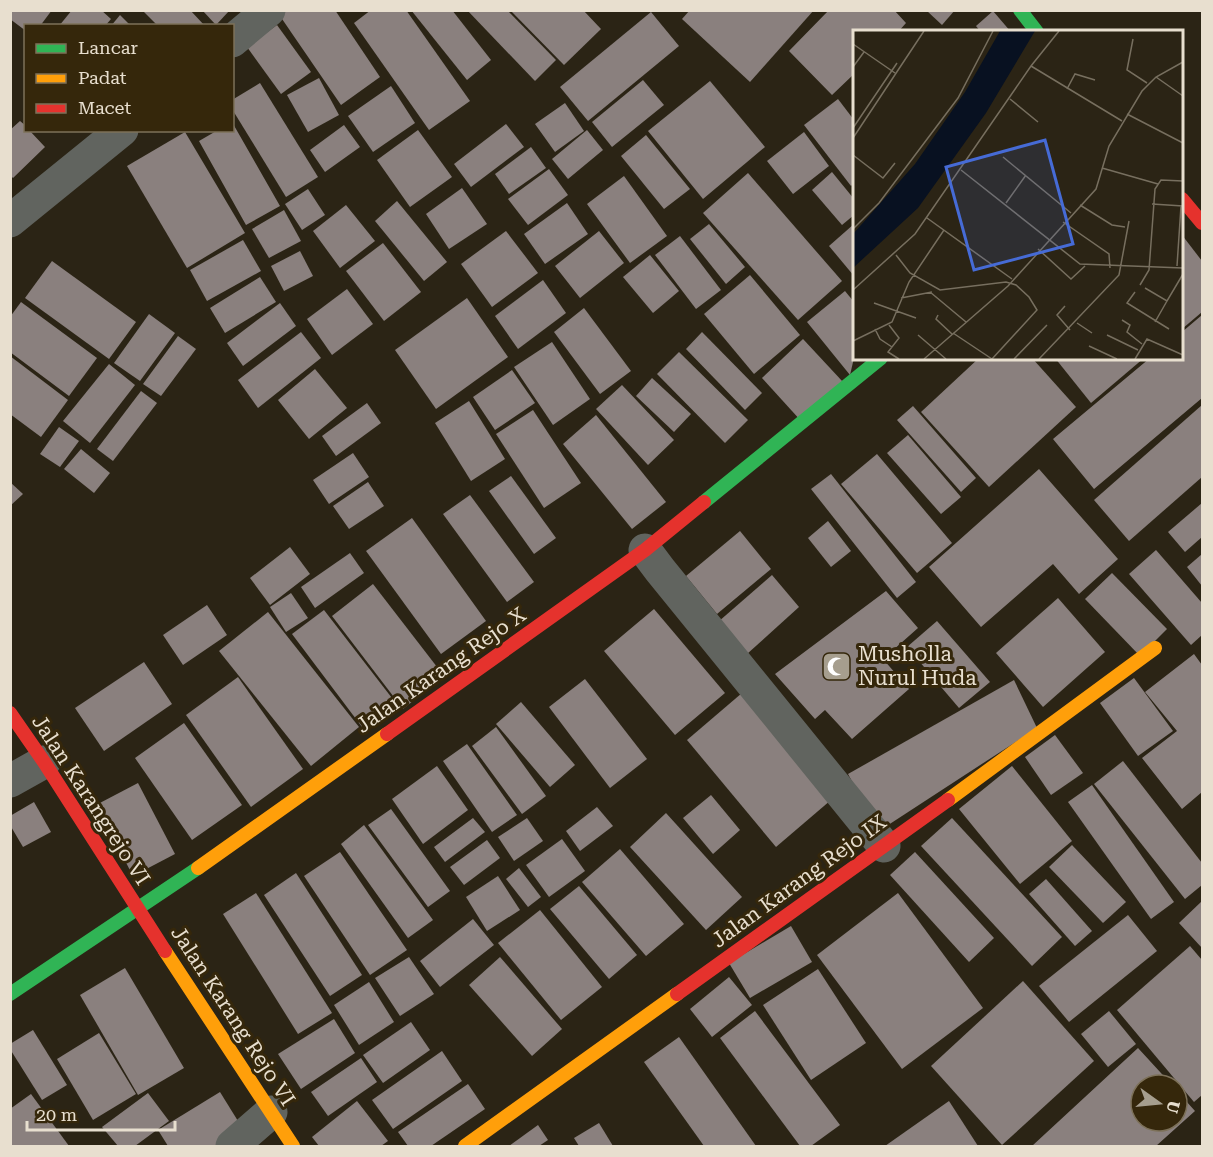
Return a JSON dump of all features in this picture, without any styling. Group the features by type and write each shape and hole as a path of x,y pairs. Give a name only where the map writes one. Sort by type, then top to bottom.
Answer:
{"street":[{"path":"234,39 269,10"},
{"path":"1020,10 1035,30"},
{"path":"10,221 120,132"},
{"path":"1183,201 1203,223"},
{"name":"Jalan Karang Rejo X","path":"10,994 211,859 645,550 879,360"},
{"path":"645,550 884,846"},
{"name":"Jalan Karang Rejo IX","path":"465,1146 884,846 1155,648"},
{"name":"Jalan Karangrejo VI","path":"10,713 44,762 137,909"},
{"path":"10,782 44,762"},
{"name":"Jalan Karang Rejo VI","path":"137,909 293,1146"},
{"path":"232,1146 271,1112"}],"building":[{"path":"10,10 52,10 42,24 24,24 24,30 10,19"},
{"path":"72,10 101,10 111,19 107,24 61,24"},
{"path":"142,10 190,10 203,24 156,24"},
{"path":"202,10 230,10 217,24"},
{"path":"288,10 335,10 380,77 341,105 280,16"},
{"path":"371,10 406,10 470,101 429,130 354,23"},
{"path":"411,10 452,10 491,60 467,80"},
{"path":"467,10 507,10 556,60 535,81"},
{"path":"510,10 583,10 601,29 564,65"},
{"path":"690,10 814,10 750,82 682,19"},
{"path":"829,10 894,10 906,23 900,30 853,30 853,75 832,95 789,51"},
{"path":"926,10 955,10 942,25"},
{"path":"993,11 1009,30 979,30 976,26"},
{"path":"651,12 679,46 588,121 560,87"},
{"path":"120,15 129,24 113,24"},
{"path":"277,25 311,72 281,94 247,47"},
{"path":"319,78 339,115 308,132 287,95"},
{"path":"643,80 664,105 612,147 592,122"},
{"path":"710,81 765,147 703,199 648,131"},
{"path":"260,83 318,177 286,197 234,112 234,99"},
{"path":"391,86 415,123 373,152 348,116"},
{"path":"838,99 853,119 853,184 851,186 804,125"},
{"path":"565,103 584,131 555,152 535,124"},
{"path":"20,121 24,124 24,132 31,132 45,147 13,178 10,175 10,130"},
{"path":"506,124 524,147 471,187 454,164"},
{"path":"344,125 360,147 325,172 310,150"},
{"path":"234,126 280,206 246,225 199,141 215,132 234,132"},
{"path":"418,130 452,177 410,207 377,160"},
{"path":"587,130 603,150 568,179 552,159"},
{"path":"185,132 245,233 187,268 127,166"},
{"path":"804,132 829,166 793,194 767,161"},
{"path":"646,135 690,189 664,209 621,156"},
{"path":"531,147 546,168 509,194 495,174"},
{"path":"549,169 568,195 528,225 508,199"},
{"path":"832,172 853,198 853,216 842,225 812,190"},
{"path":"748,173 842,281 798,320 703,213"},
{"path":"624,176 667,236 630,263 587,204"},
{"path":"462,188 487,224 449,249 426,214"},
{"path":"308,189 325,215 302,230 285,204"},
{"path":"397,201 447,262 424,281 375,221"},
{"path":"567,203 588,234 545,264 524,234"},
{"path":"346,205 375,241 340,268 313,231"},
{"path":"284,210 301,241 269,258 252,229"},
{"path":"709,224 745,267 726,284 690,239"},
{"path":"853,225 853,275 829,246"},
{"path":"506,231 538,273 492,307 461,264"},
{"path":"599,231 624,263 580,298 555,266"},
{"path":"680,236 721,290 696,309 655,255"},
{"path":"1183,236 1202,261 1202,312 1183,328"},
{"path":"243,240 261,271 207,301 190,270"},
{"path":"383,243 421,292 384,321 346,271"},
{"path":"300,251 313,276 284,291 271,266"},
{"path":"650,255 679,291 653,313 623,277"},
{"path":"52,261 136,322 109,359 25,298"},
{"path":"750,275 800,335 754,374 704,314"},
{"path":"260,277 276,302 225,333 210,308"},
{"path":"543,280 566,313 518,349 495,316"},
{"path":"347,289 373,324 332,355 307,319"},
{"path":"845,291 853,301 854,360 850,375 807,322"},
{"path":"467,298 508,357 436,409 395,350"},
{"path":"21,302 97,358 69,396 10,352 10,317"},
{"path":"280,303 296,326 243,366 227,343"},
{"path":"584,308 631,371 600,394 554,332"},
{"path":"149,314 175,333 140,381 114,363"},
{"path":"1202,315 1202,398 1094,489 1053,439 1148,360 1183,360 1183,331"},
{"path":"301,332 321,358 258,408 238,380"},
{"path":"702,332 762,393 745,410 686,349"},
{"path":"178,336 196,349 161,396 143,384"},
{"path":"803,339 843,382 802,422 762,378"},
{"path":"552,342 590,399 553,425 514,367"},
{"path":"679,352 748,420 725,443 657,374"},
{"path":"10,356 68,400 41,437 10,414"},
{"path":"977,360 1034,360 1076,407 989,487 921,412"},
{"path":"1057,360 1142,360 1091,403"},
{"path":"109,364 135,385 90,443 63,421"},
{"path":"315,369 347,408 309,439 278,400"},
{"path":"512,370 535,403 495,430 473,397"},
{"path":"652,378 691,414 674,432 636,396"},
{"path":"622,385 674,440 648,465 596,409"},
{"path":"141,391 157,403 113,461 97,449"},
{"path":"469,401 505,459 471,481 435,423"},
{"path":"367,403 381,423 336,456 322,436"},
{"path":"1202,405 1202,477 1129,541 1094,500"},
{"path":"913,406 976,478 961,492 897,420"},
{"path":"533,410 581,483 544,508 496,434"},
{"path":"596,415 666,502 632,529 563,444"},
{"path":"59,427 79,441 60,467 40,454"},
{"path":"908,435 961,497 941,514 887,453"},
{"path":"81,449 110,473 94,493 64,469"},
{"path":"353,453 369,477 329,504 313,480"},
{"path":"877,454 952,543 917,573 841,484"},
{"path":"1039,469 1118,559 1079,594 1053,564 981,627 929,567"},
{"path":"831,474 916,582 897,598 811,489"},
{"path":"511,476 556,538 534,554 489,491"},
{"path":"10,482 23,494 10,506"},
{"path":"368,482 384,506 349,529 333,506"},
{"path":"470,495 534,582 507,602 443,514"},
{"path":"1202,503 1202,537 1185,552 1168,532"},
{"path":"412,518 486,621 441,654 366,551"},
{"path":"828,521 851,551 831,567 808,538"},
{"path":"740,531 771,569 717,614 686,576"},
{"path":"290,547 310,574 270,605 250,578"},
{"path":"1156,550 1202,603 1202,635 1191,645 1129,574"},
{"path":"350,553 364,573 315,608 301,587"},
{"path":"1202,554 1202,586 1187,567"},
{"path":"1112,573 1167,629 1140,656 1085,599"},
{"path":"772,575 799,607 747,654 718,622"},
{"path":"373,584 444,676 403,709 332,616"},
{"name":"Musholla Nurul Huda","path":"886,591 918,628 883,659 909,689 852,739 825,710 815,719 775,674"},
{"path":"291,593 308,618 286,632 270,607"},
{"path":"1058,598 1105,652 1043,707 996,653"},
{"path":"207,605 227,635 183,665 163,635"},
{"path":"654,609 725,693 675,735 604,651"},
{"path":"324,610 395,702 362,727 292,634"},
{"path":"268,612 359,727 311,766 219,651"},
{"path":"937,621 990,682 959,708 907,647"},
{"path":"1194,654 1202,665 1202,792 1182,809 1142,758 1177,731 1145,692"},
{"path":"144,662 172,704 104,751 75,708"},
{"path":"238,677 303,769 251,807 186,715"},
{"path":"1134,678 1173,731 1138,756 1100,703"},
{"path":"585,679 647,759 610,788 549,707"},
{"path":"1014,680 1037,728 879,831 848,774"},
{"path":"742,693 831,800 776,847 687,740"},
{"path":"521,702 575,765 550,787 496,724"},
{"path":"184,723 242,805 192,840 135,758"},
{"path":"496,727 546,796 522,814 472,746"},
{"path":"1055,735 1083,773 1051,795 1025,757"},
{"path":"467,744 517,815 492,832 443,761"},
{"path":"1123,761 1202,863 1202,885 1185,899 1094,784"},
{"path":"437,766 468,810 423,844 392,799"},
{"path":"1012,766 1072,841 1020,884 959,809"},
{"path":"138,783 175,854 133,876 96,805"},
{"path":"1092,785 1174,902 1151,919 1068,802"},
{"path":"711,795 740,830 713,854 683,818"},
{"path":"34,802 51,832 23,847 10,825 10,816"},
{"path":"597,807 613,826 580,851 566,831"},
{"path":"391,809 450,891 428,907 368,825"},
{"path":"666,813 742,897 706,930 630,847"},
{"path":"473,818 485,832 445,862 434,847"},
{"path":"527,818 543,841 514,861 498,837"},
{"path":"952,818 1062,937 1032,966 921,846"},
{"path":"364,825 433,920 408,938 341,844"},
{"path":"562,839 585,871 549,897 526,865"},
{"path":"487,840 500,858 464,885 450,867"},
{"path":"1072,845 1126,902 1103,923 1049,867"},
{"path":"620,849 684,924 646,956 582,882"},
{"path":"340,852 407,950 370,975 304,876"},
{"path":"915,852 994,938 969,962 890,875"},
{"path":"519,868 541,897 528,907 506,879"},
{"path":"296,873 362,975 330,996 264,895"},
{"path":"498,876 520,910 487,931 466,897"},
{"path":"1046,879 1092,931 1075,946 1029,894"},
{"path":"579,886 637,955 609,979 550,909"},
{"path":"256,893 332,1013 298,1034 223,914"},
{"path":"898,893 983,1008 902,1069 817,955"},
{"path":"1202,901 1202,948 1179,923"},
{"path":"540,910 602,987 561,1020 498,943"},
{"path":"1128,915 1157,951 1069,1022 1039,986"},
{"path":"473,919 494,945 440,987 420,961"},
{"path":"791,926 812,962 750,998 729,963"},
{"path":"1190,946 1202,960 1202,1095 1194,1102 1189,1096 1189,1073 1170,1073 1117,1010"},
{"path":"409,957 434,994 400,1016 375,978"},
{"path":"500,957 562,1029 532,1056 469,985"},
{"path":"125,968 184,1068 138,1095 80,995"},
{"path":"818,969 866,1043 811,1080 763,1005"},
{"path":"729,977 752,1005 712,1037 690,1009"},
{"path":"1023,981 1094,1061 1002,1145 931,1066"},
{"path":"369,982 394,1022 359,1045 334,1005"},
{"path":"755,1011 840,1125 811,1146 800,1146 720,1038"},
{"path":"1109,1011 1136,1044 1108,1067 1081,1034"},
{"path":"334,1019 355,1053 301,1089 278,1054"},
{"path":"411,1022 430,1050 383,1083 363,1055"},
{"path":"33,1030 67,1085 42,1100 10,1049 10,1044"},
{"path":"99,1033 136,1094 93,1120 57,1059"},
{"path":"679,1037 756,1146 704,1146 644,1062"},
{"path":"1138,1048 1161,1073 1129,1073 1129,1133 1170,1133 1156,1146 1032,1146"},
{"path":"442,1051 462,1081 393,1129 372,1100"},
{"path":"361,1058 377,1082 328,1116 311,1092"},
{"path":"468,1084 485,1109 431,1146 408,1146 398,1132"},
{"path":"220,1092 246,1134 226,1146 168,1146 158,1130"},
{"path":"148,1093 169,1121 135,1146 118,1146 102,1127"},
{"path":"31,1094 69,1146 10,1146 10,1109"},
{"path":"357,1101 388,1141 381,1146 319,1146 312,1137"},
{"path":"949,1101 978,1146 885,1146"},
{"path":"1189,1104 1195,1111 1189,1116"},
{"path":"599,1123 613,1146 579,1146 574,1138"},
{"path":"538,1125 548,1140 539,1146 509,1146"}],"traffic: fast":[{"path":"1020,10 1035,30"},
{"path":"704,502 879,360"},
{"path":"10,994 198,868"}],"traffic: slow":[{"path":"948,800 1155,648"},
{"path":"198,868 387,734"},
{"path":"165,951 293,1146"},
{"path":"465,1146 677,994"}],"traffic: jam":[{"path":"1183,200 1202,223"},
{"path":"387,734 645,550 704,502"},
{"path":"10,713 165,951"},
{"path":"677,994 948,800"}],"place":[{"name":"Musholla Nurul Huda","path":"837,666"}]}
